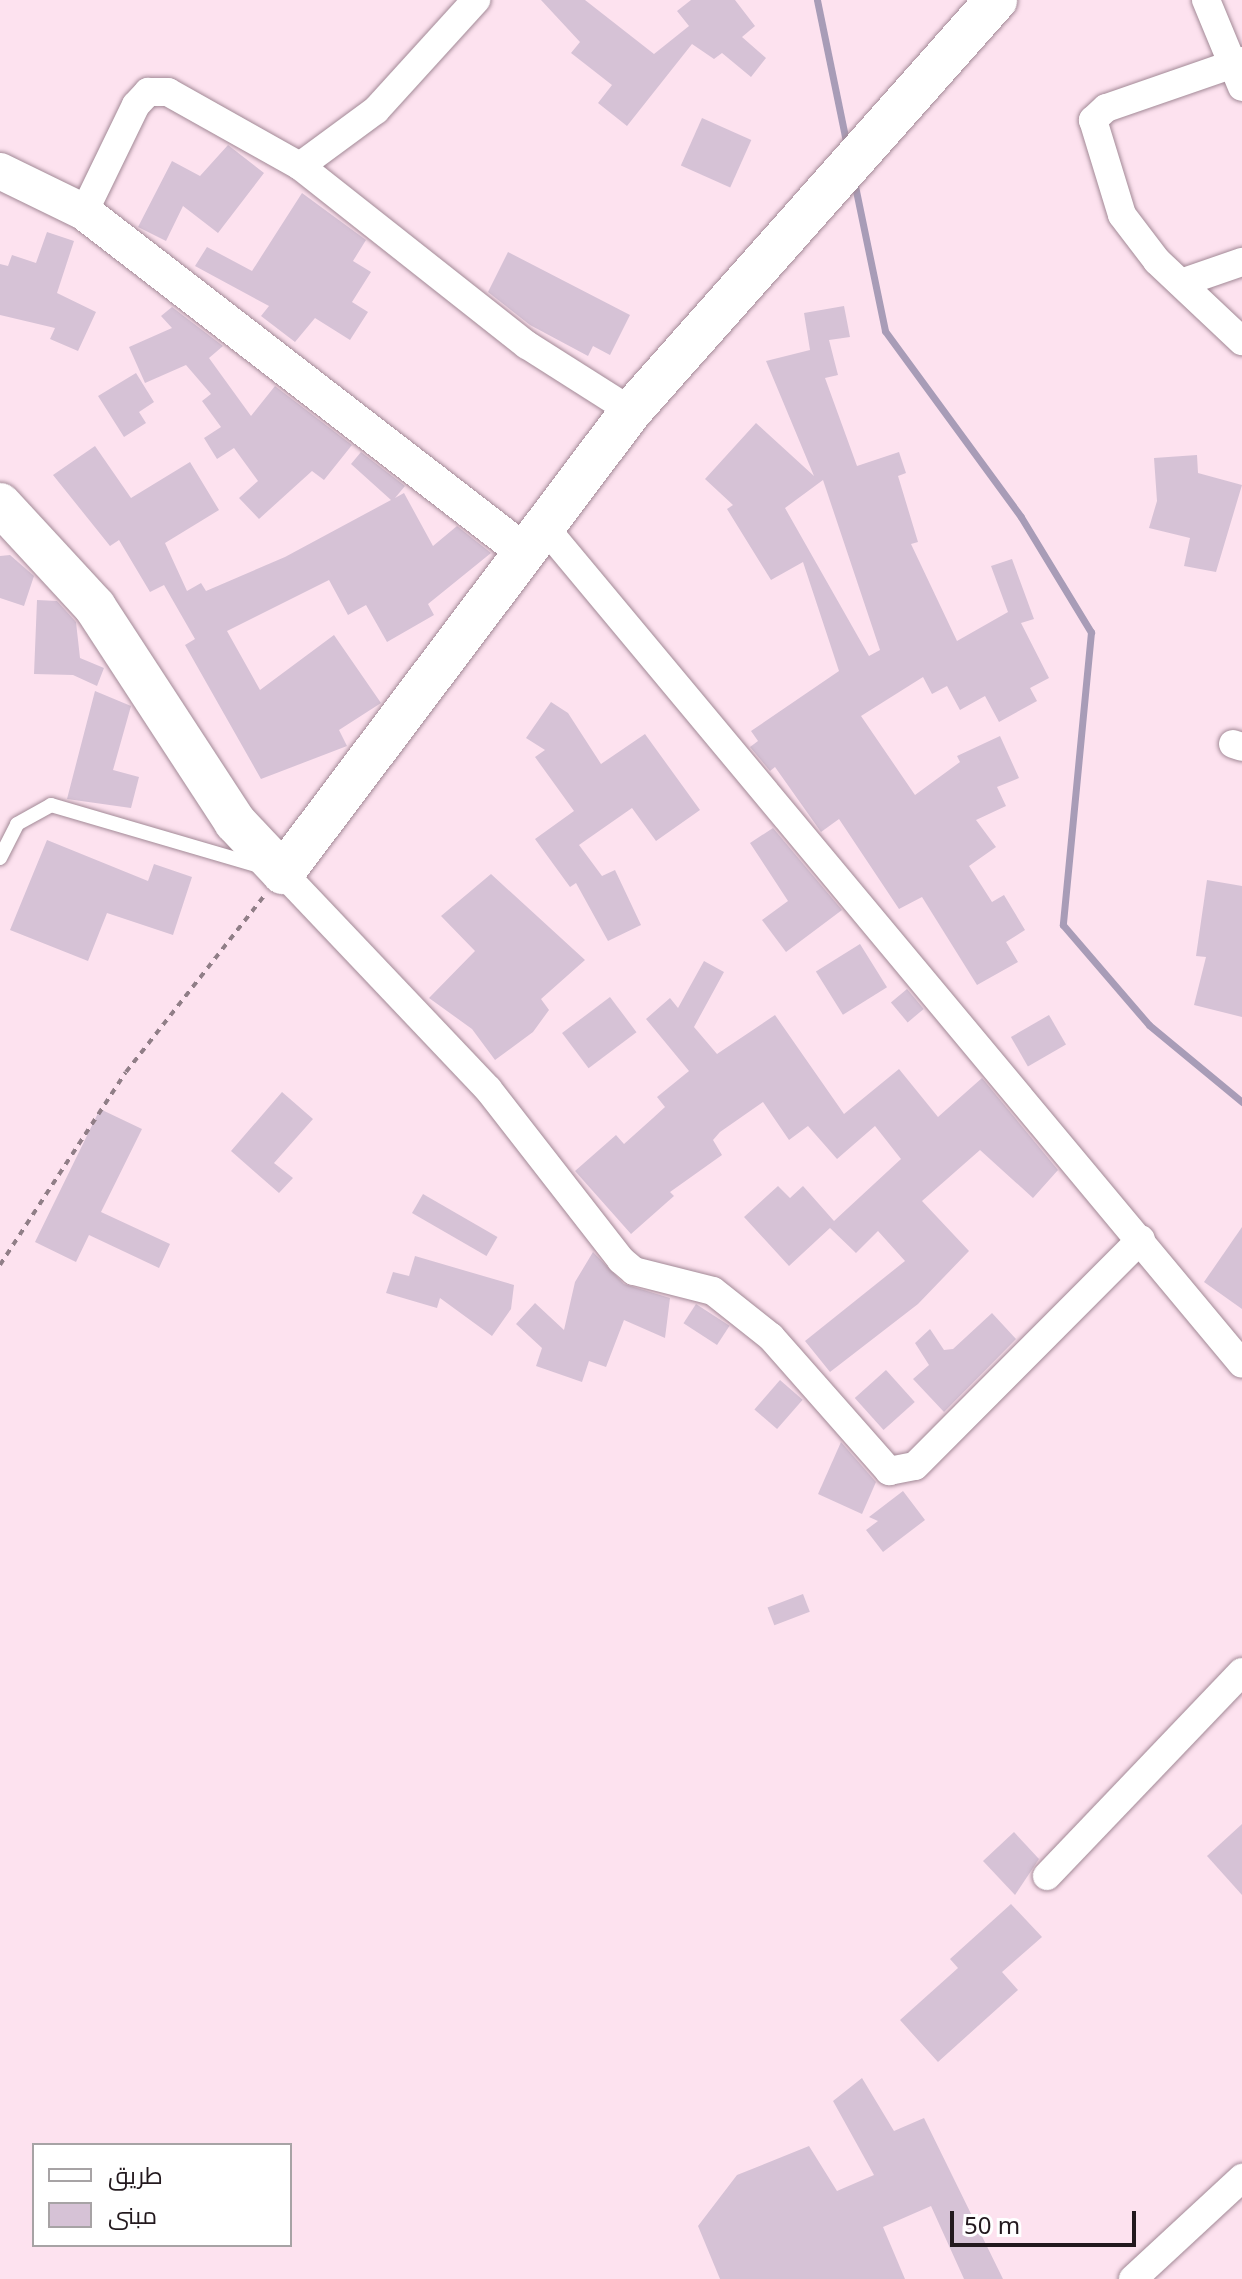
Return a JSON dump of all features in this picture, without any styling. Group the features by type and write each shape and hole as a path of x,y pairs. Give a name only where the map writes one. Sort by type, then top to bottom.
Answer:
{"main road":[{"path":"0,504 95,607 226,810 283,873 532,537 631,411 996,0"}],"street":[{"path":"300,166 376,110 476,0"},
{"path":"1206,0 1238,71 1106,108 1093,120 1122,215 1181,283 1242,341"},
{"path":"84,212 148,92 168,92 300,166 516,337 631,411"},
{"path":"0,171 84,212 532,537 1141,1239 1242,1364"},
{"path":"1181,283 1242,262"},
{"path":"283,873 488,1089 621,1260 634,1271 713,1291 794,1360 889,1471 915,1466 1141,1239"},
{"path":"1047,1876 1242,1672"},
{"path":"1133,2279 1242,2178"}],"lane":[{"path":"0,858 17,824 51,805 283,873"}],"path":[{"path":"0,1265 126,1072 283,873"}],"building":[{"path":"541,0 585,0 654,54 689,26 677,11 691,0 735,0 755,26 742,37 766,58 751,77 722,53 714,59 692,44 627,126 598,103 612,85 571,53 580,42"},
{"path":"702,118 751,140 730,187 681,166"},
{"path":"228,145 264,173 218,233 183,206 166,241 138,227 172,161 200,176"},
{"path":"302,193 366,240 353,261 371,272 352,302 368,312 350,340 315,318 295,342 261,316 269,306 195,266 207,247 252,271"},
{"path":"47,232 74,241 57,293 96,312 78,351 50,339 55,328 0,315 0,264 8,266 12,255 36,263"},
{"path":"508,252 630,315 610,355 593,346 588,356 530,325 488,292"},
{"path":"844,306 850,337 829,340 838,375 825,378 857,466 899,452 906,473 898,476 918,542 911,544 957,641 1008,612 991,566 1012,559 1034,619 1021,623 1049,678 1030,688 1037,701 999,722 985,696 960,710 947,686 932,694 923,677 861,716 915,795 960,762 957,756 1000,736 1019,778 997,787 1006,806 976,820 996,847 969,866 992,902 1004,895 1025,930 1006,942 1018,962 977,985 922,897 899,909 839,819 821,832 775,767 770,771 750,747 758,741 751,731 839,671 803,562 771,580 727,509 733,505 705,479 756,423 814,476 766,361 810,350 804,313","holes":["823,480 880,650 869,656 785,508"]},
{"path":"172,307 223,346 209,358 251,416 275,386 352,445 324,480 312,471 259,519 239,498 258,481 234,448 217,459 204,438 221,427 202,401 211,394 186,365 145,383 129,347 172,328 161,316"},
{"path":"136,373 154,402 139,412 146,423 124,437 98,396"},
{"path":"95,446 131,498 190,462 219,510 165,543 187,591 201,583 206,591 285,557 391,500 351,464 361,452 405,486 395,498 404,493 433,546 457,526 491,553 428,604 434,615 387,642 366,605 348,615 329,580 227,631 260,690 334,635 381,703 339,730 347,746 261,779 185,645 195,639 164,585 150,592 119,540 110,546 53,475"},
{"path":"1197,455 1198,473 1242,485 1216,572 1184,566 1190,538 1149,528 1157,501 1154,458"},
{"path":"10,555 34,576 24,606 0,598 0,556"},
{"path":"37,600 57,601 76,622 80,658 104,668 97,686 73,675 34,674"},
{"path":"95,691 131,706 113,770 139,777 131,808 67,799"},
{"path":"551,702 568,713 601,764 645,734 700,810 656,841 632,808 579,845 602,876 615,870 641,925 608,941 576,883 570,887 535,839 574,811 535,757 545,750 526,738"},
{"path":"773,828 842,910 786,952 762,920 788,901 750,843"},
{"path":"47,840 148,881 154,864 192,877 173,935 107,913 88,961 10,930"},
{"path":"491,874 585,960 541,999 549,1010 533,1032 495,1060 472,1029 429,998 475,951 441,916"},
{"path":"1207,880 1242,886 1242,1017 1194,1005 1206,957 1196,956"},
{"path":"860,944 887,987 843,1015 816,972"},
{"path":"704,961 724,972 694,1027 717,1054 775,1015 844,1114 899,1069 938,1117 982,1078 1058,1170 1033,1198 980,1150 922,1201 969,1251 918,1304 830,1372 805,1341 905,1261 878,1231 856,1253 830,1228 789,1266 744,1217 778,1186 790,1198 803,1186 834,1221 901,1159 875,1126 837,1159 808,1126 789,1140 763,1102 720,1132 713,1140 722,1155 670,1192 674,1196 631,1234 575,1171 616,1135 624,1144 665,1107 657,1097 689,1071 646,1019 670,998 678,1008"},
{"path":"907,989 924,1009 908,1022 891,1002"},
{"path":"610,997 636,1032 589,1068 562,1033"},
{"path":"1049,1015 1066,1044 1028,1066 1011,1037"},
{"path":"282,1092 313,1119 274,1163 293,1178 279,1193 231,1151"},
{"path":"100,1109 142,1129 101,1212 170,1244 159,1268 89,1235 76,1262 35,1242"},
{"path":"423,1194 497,1237 486,1256 412,1213"},
{"path":"1242,1227 1242,1309 1204,1282"},
{"path":"593,1252 624,1284 670,1298 665,1338 624,1320 606,1367 589,1361 582,1382 536,1366 542,1348 516,1324 535,1303 564,1330 575,1282"},
{"path":"415,1256 514,1285 511,1309 492,1336 440,1298 437,1308 386,1293 393,1272 409,1276"},
{"path":"696,1304 730,1326 717,1345 683,1323"},
{"path":"992,1313 1016,1339 944,1412 913,1379 929,1365 915,1343 930,1329 944,1350 953,1349"},
{"path":"886,1370 915,1402 884,1430 855,1398"},
{"path":"780,1380 803,1400 777,1429 754,1409"},
{"path":"841,1442 876,1482 862,1514 818,1494"},
{"path":"903,1491 925,1520 883,1552 866,1530 878,1521 869,1517"},
{"path":"803,1594 810,1612 774,1625 768,1608"},
{"path":"1242,1824 1242,1895 1207,1856"},
{"path":"1014,1832 1039,1859 1015,1895 983,1861"},
{"path":"1011,1904 1042,1937 1002,1972 1018,1990 938,2062 900,2020 958,1968 950,1959"},
{"path":"862,2078 894,2131 924,2118 1003,2279 964,2279 931,2206 883,2227 905,2279 720,2279 698,2226 737,2175 809,2146 837,2191 874,2175 833,2101"}],"waterway":[{"path":"817,0 847,146"},
{"path":"854,181 885,331 1021,517 1091,632 1063,925 1149,1025 1242,1102"}]}
